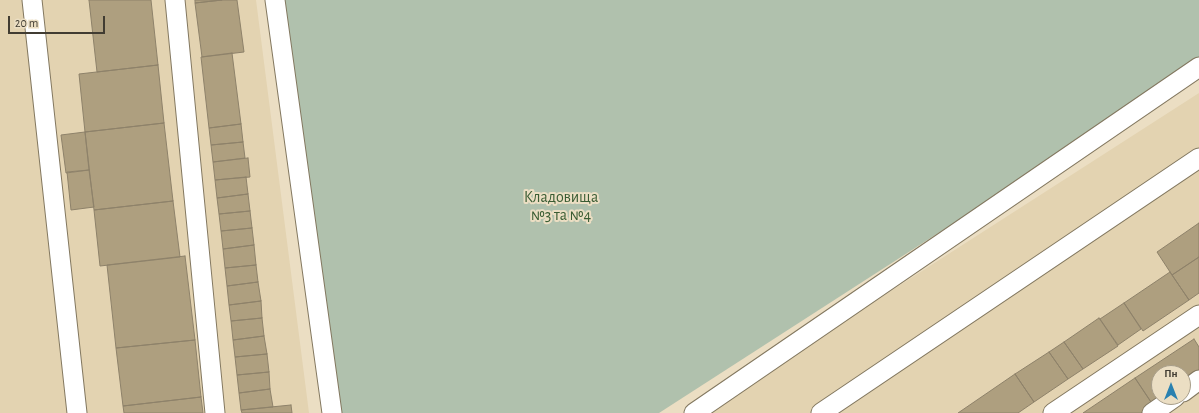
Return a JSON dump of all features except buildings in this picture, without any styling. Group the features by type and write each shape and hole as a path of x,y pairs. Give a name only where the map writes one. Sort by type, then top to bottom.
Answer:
{"lane":[{"path":"32,0 77,413"},
{"path":"176,0 215,413"},
{"path":"275,0 332,413"},
{"path":"694,413 1199,67"},
{"path":"821,413 1199,158"},
{"path":"1053,413 1199,315"},
{"path":"1152,413 1164,405"}],"shaded area":[{"path":"0,0 256,0 309,413 0,413"},
{"path":"1199,93 1199,413 701,413"}],"green space":[{"name":"Кладовища №3 та №4","path":"280,0 1199,0 1199,65 659,413 338,413"}]}
